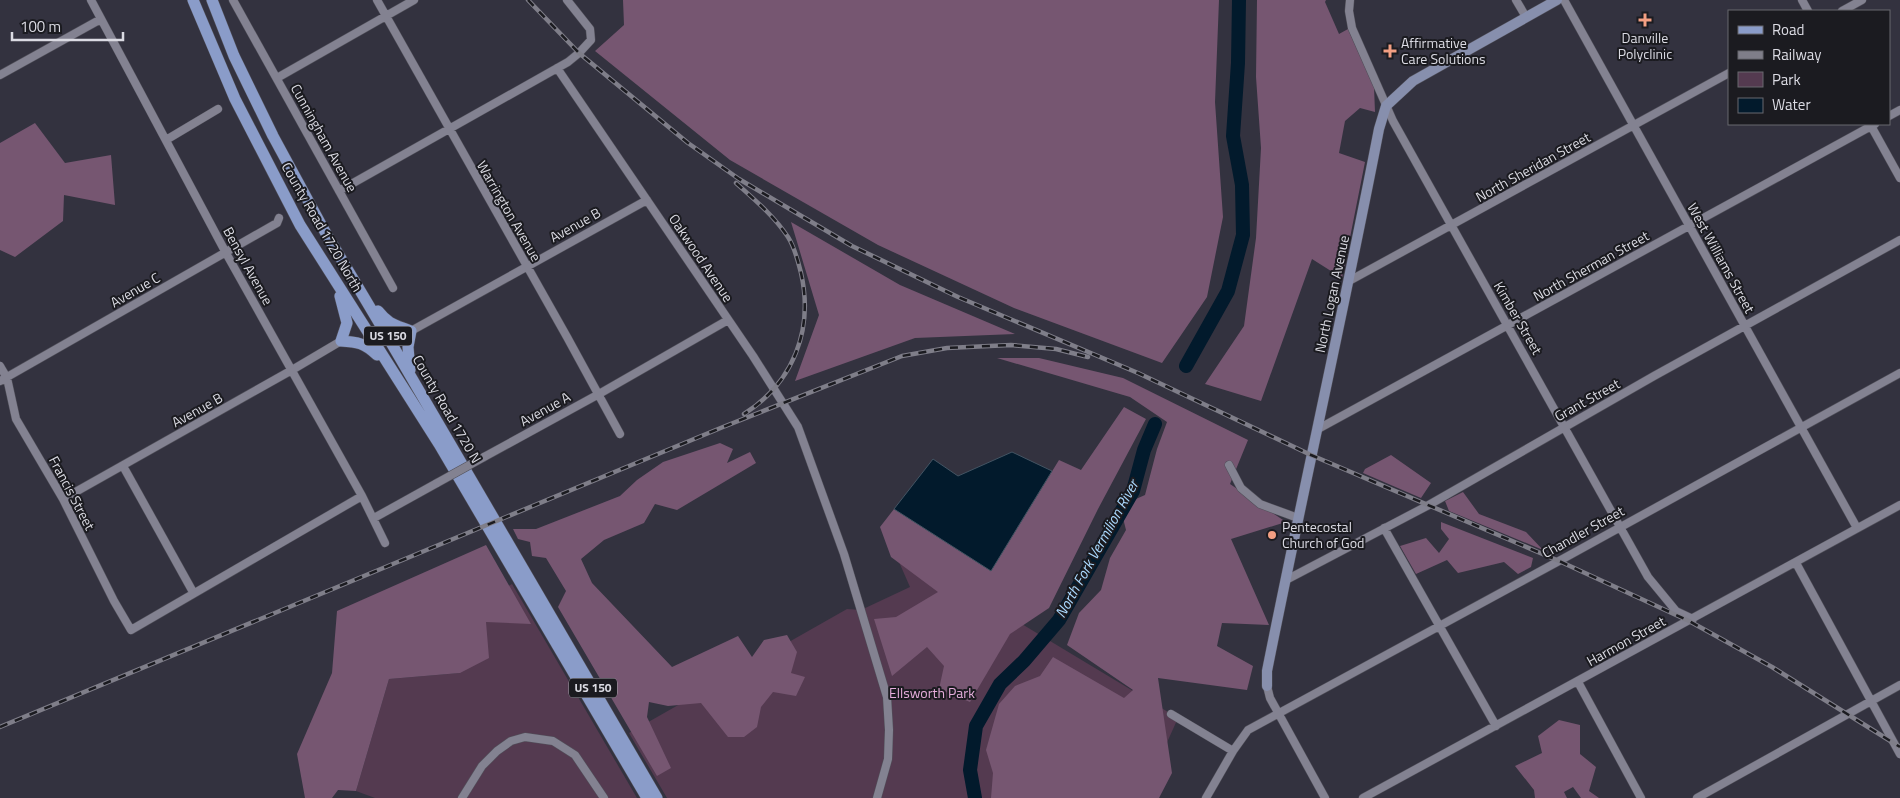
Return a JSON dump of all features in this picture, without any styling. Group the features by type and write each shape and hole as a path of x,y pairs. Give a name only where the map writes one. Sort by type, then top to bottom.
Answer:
{"main road":[{"name":"County Road 1720 North","path":"193,0 235,100 300,225 390,366"},
{"name":"County Road 1720 N","path":"212,0 234,56 273,136 324,230 657,798"},
{"path":"335,282 347,323 341,341 357,342 368,346 390,366"},
{"path":"358,287 386,321 411,331 408,360 413,381"},
{"name":"County Road 1720 N","path":"390,366 502,549 647,798"}],"street":[{"name":"Bensyl Avenue","path":"90,0 226,253 362,496 386,543"},
{"name":"Cunningham Avenue","path":"233,0 393,288"},
{"name":"Warrington Avenue","path":"377,0 620,434"},
{"path":"276,78 414,0"},
{"path":"339,191 557,68 579,53 591,40 590,29 567,0"},
{"name":"Kimber Street","path":"1350,0 1349,11 1352,28 1386,106 1451,226 1565,426 1648,577 1676,611 1693,619"},
{"path":"1516,0 1526,17"},
{"name":"North Logan Avenue","path":"1267,686 1267,671 1298,518 1350,281 1379,129 1386,106 1412,81 1557,0"},
{"name":"West Williams Street","path":"1564,0 1857,528"},
{"path":"1844,10 1862,0"},
{"path":"0,76 101,19"},
{"name":"Oakwood Avenue","path":"557,68 798,426 844,554 887,696 888,759 877,798"},
{"name":"North Sheridan Street","path":"1350,281 1728,74"},
{"path":"166,140 218,109"},
{"name":"North Sherman Street","path":"1318,429 1870,125"},
{"path":"1873,125 1900,178"},
{"name":"Avenue B","path":"411,331 646,200"},
{"name":"Avenue C","path":"3,380 226,253 277,223 279,218"},
{"name":"Grant Street","path":"1286,580 1427,506 1565,426 1900,240"},
{"name":"Avenue A","path":"374,518 599,394 728,320"},
{"name":"Avenue B","path":"63,499 341,341"},
{"name":"Francis Street","path":"0,366 16,419 63,499 130,630 193,592"},
{"name":"Chandler Street","path":"1279,713 1900,373"},
{"path":"1229,465 1241,488 1260,504 1298,518"},
{"path":"123,466 193,592 362,496"},
{"name":"Harmon Street","path":"1363,798 1900,505"},
{"path":"1384,528 1496,726"},
{"path":"1796,563 1900,754"},
{"path":"1578,682 1641,798"},
{"path":"1697,798 1900,685"},
{"path":"1267,686 1270,698 1325,798"},
{"path":"1206,798 1233,751 1248,730 1279,713"},
{"path":"1171,714 1233,751"},
{"path":"462,798 482,766 497,751 512,741 525,738 553,741 575,755 604,798"}],"green space":[{"name":"Ellsworth Park","path":"892,546 1178,718 1142,798 667,798 629,733 847,609 861,610 910,587"},
{"path":"512,584 637,798 375,798 356,791 389,679 460,673 434,628"}],"shaded area":[{"path":"623,0 1219,0 1215,102 1223,217 1207,297 1162,363 1014,308 878,245 730,160 595,51 624,25"},
{"path":"1257,0 1326,0 1325,2 1339,34 1348,29 1374,87 1375,112 1360,108 1345,121 1339,153 1365,162 1342,278 1312,259 1261,401 1205,384 1244,326 1256,238 1261,148 1256,77"},
{"path":"35,123 65,163 111,155 115,205 64,195 63,221 15,257 0,250 0,143"},
{"path":"791,222 900,285 1015,334 915,338 795,381 819,315"},
{"path":"997,358 1039,358 1123,378 1248,440 1230,484 1286,522 1231,539 1269,625 1222,623 1217,646 1253,666 1247,690 1158,678 1172,773 1159,798 991,798 993,773 986,750 999,704 1015,686 1040,676 1053,657 1124,698 1133,690 1067,645 1079,613 1101,590 1110,558 1126,530 1120,506 1145,495 1157,449 1167,422 1130,397"},
{"path":"1124,407 1146,419 1098,509 1049,608 1010,634 970,702 939,689 944,666 927,647 892,676 874,619 896,617 938,592 891,557 880,527 894,509 991,571 1059,460 1081,470"},
{"path":"720,443 733,449 727,463 750,452 756,463 677,510 655,504 644,523 604,540 581,559 592,583 672,667 738,636 752,657 764,640 787,635 797,652 791,673 805,677 796,696 773,692 761,707 757,727 744,737 728,737 701,703 668,706 649,702 647,717 671,768 657,776 558,607 566,591 546,558 532,556 530,542 518,539 513,529 536,529 620,496 637,480 663,462"},
{"path":"1391,455 1431,483 1421,498 1363,473 1365,469"},
{"path":"1463,492 1479,514 1526,532 1543,550 1449,511 1445,501"},
{"path":"1441,522 1533,558 1531,567 1518,574 1504,562 1458,573 1447,560 1416,574 1400,546 1426,538 1439,553 1449,539 1441,529"},
{"path":"486,545 531,624 486,622 489,658 460,673 389,679 356,791 338,790 332,798 305,798 297,754 332,673 337,611"},
{"path":"1559,720 1580,725 1580,754 1596,767 1589,791 1599,798 1581,798 1573,787 1564,792 1567,798 1535,798 1534,790 1515,766 1542,753 1538,736"}],"water":[{"path":"1012,452 1052,471 991,571 894,509 933,459 958,476"}],"waterway":[{"name":"North Fork Vermilion River","path":"1186,366 1228,291 1243,235 1242,185 1233,136 1238,63 1239,0"},
{"name":"North Fork Vermilion River","path":"975,798 970,770 976,726 1000,684 1024,661 1059,620 1133,491 1144,450 1155,424"}],"railway":[{"path":"528,0 579,53 688,143 739,179 852,246 958,297 1138,373 1311,455 1559,561 1689,621 1772,667 1900,747"},
{"path":"736,183 770,215 788,237 793,246 801,273 804,294 802,334 796,353 787,371 775,387 744,414"},
{"path":"0,727 723,427 902,356 947,348 1011,345 1056,349 1088,357"}],"place":[{"name":"Danville Polyclinic","path":"1645,20"},
{"name":"Affirmative Care Solutions","path":"1390,51"},
{"name":"Pentecostal Church of God","path":"1272,535"}]}
